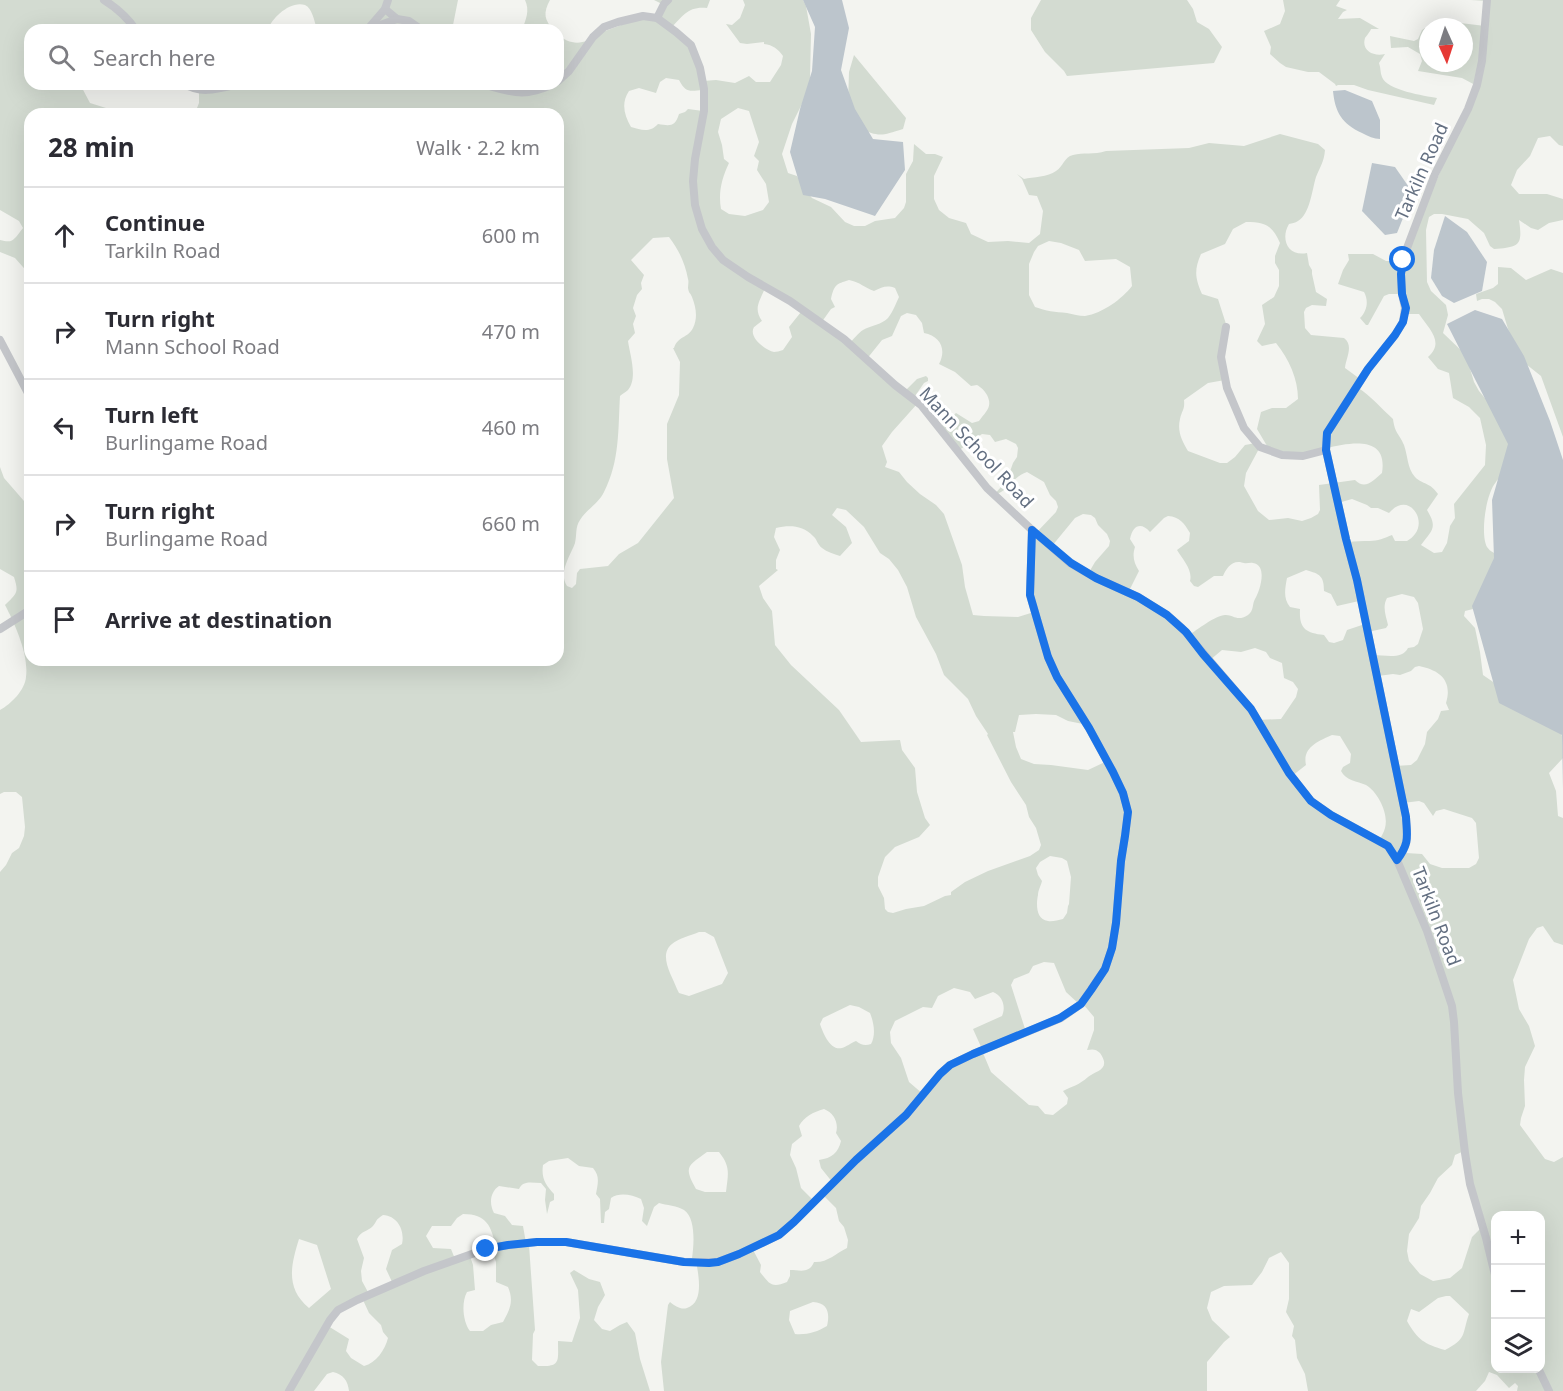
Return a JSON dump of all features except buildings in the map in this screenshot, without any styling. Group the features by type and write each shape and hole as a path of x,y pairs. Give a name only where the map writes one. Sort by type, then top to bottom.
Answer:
{"street":[{"path":"104,0 132,24"},
{"path":"564,76 593,37 604,27 643,16 657,18 668,0"},
{"name":"Tarkiln Road","path":"1487,0 1482,61 1477,85 1468,109 1435,174 1404,256 1401,274 1402,294 1406,308 1403,322 1368,369 1327,433 1326,450 1357,580 1406,817 1407,842 1397,860 1431,940 1452,1006 1466,1163 1493,1265"},
{"path":"373,24 387,5 397,19"},
{"name":"Mann School Road","path":"657,18 691,45 700,68 704,89 704,111 695,159 693,181 695,205 702,230 723,260 790,301 844,339 921,405 987,488 1071,563 1096,578 1138,597 1167,615 1186,632 1251,709 1289,773 1311,801 1331,815 1388,846 1397,860"},
{"path":"384,24 397,19 413,24"},
{"path":"503,90 514,93 538,90"},
{"path":"1226,327 1221,357 1227,388 1244,428 1260,447 1282,455 1303,456 1326,450"},
{"path":"0,340 24,386"},
{"path":"289,1391 338,1310 424,1271 486,1249 537,1242 566,1242 684,1262 709,1263 718,1262 767,1242 794,1222 856,1160 906,1115 950,1065 1060,1018 1081,1004 1105,969 1112,948 1128,812 1123,793 1113,772 1057,677 1048,657 1030,595 1032,530"},
{"path":"0,629 24,614"},
{"path":"1540,1373 1549,1391"}],"shaded area":[{"path":"0,0 458,0 453,24 315,24 309,9 300,4 282,11 271,24 24,24 24,90 83,90 90,103 106,108 24,108 24,268 15,258 0,252 0,240 11,241 23,228 19,221 0,210"},
{"path":"525,0 550,0 546,9 549,24 524,24"},
{"path":"654,0 710,0 707,8 690,10 671,28 688,43 703,81 716,80 735,83 749,76 756,82 770,82 781,65 783,56 764,42 740,43 726,24 732,25 740,18 745,5 743,0 803,0 811,34 810,79 806,96 792,124 782,154 788,173 797,176 812,198 831,207 845,222 854,226 865,226 875,221 895,218 904,208 906,174 913,161 914,144 926,154 943,157 934,176 934,199 939,210 949,218 966,223 971,234 988,242 1029,243 1040,234 1043,211 1037,196 1029,195 1022,179 1017,174 1024,179 1045,176 1058,169 1070,156 1106,151 1189,148 1209,143 1244,146 1280,134 1318,144 1325,150 1308,207 1302,218 1289,224 1285,235 1291,250 1300,254 1307,253 1316,292 1327,299 1326,306 1312,305 1306,308 1305,328 1311,335 1344,338 1347,341 1349,348 1345,368 1360,379 1357,387 1393,419 1412,473 1438,494 1427,510 1432,521 1432,529 1421,545 1434,553 1442,552 1447,543 1450,526 1455,518 1454,504 1485,465 1486,445 1480,418 1469,407 1453,398 1449,373 1438,369 1428,357 1435,346 1434,336 1419,314 1405,314 1402,294 1384,296 1366,325 1360,318 1366,306 1364,292 1338,284 1349,260 1348,254 1373,254 1386,261 1402,261 1477,86 1462,78 1424,72 1473,72 1473,25 1485,26 1487,1 1471,0 1563,0 1563,146 1550,136 1538,138 1530,156 1517,170 1511,185 1519,194 1547,194 1563,199 1563,220 1549,223 1538,230 1519,220 1520,235 1517,243 1514,246 1494,249 1490,246 1484,233 1468,219 1434,214 1429,217 1426,230 1427,282 1431,291 1446,305 1448,315 1443,333 1466,355 1479,391 1510,433 1507,472 1492,487 1485,514 1485,541 1495,556 1477,608 1465,611 1464,616 1475,628 1483,675 1554,719 1562,736 1563,758 1549,773 1556,791 1558,816 1563,818 1563,945 1554,942 1543,926 1537,928 1529,939 1513,980 1519,1009 1529,1026 1535,1046 1525,1067 1525,1106 1520,1125 1545,1159 1554,1162 1563,1157 1563,1391 1517,1391 1518,1386 1515,1383 1509,1388 1497,1375 1492,1373 1545,1373 1545,1211 1491,1211 1491,1373 1489,1372 1476,1391 1308,1391 1305,1374 1297,1358 1295,1340 1292,1336 1294,1326 1286,1312 1289,1299 1289,1263 1281,1252 1269,1258 1252,1285 1224,1286 1211,1292 1207,1308 1212,1320 1230,1337 1207,1362 1207,1391 664,1391 661,1362 668,1305 670,1302 680,1308 687,1308 693,1305 698,1294 699,1280 696,1260 692,1258 694,1239 691,1219 684,1210 659,1203 654,1207 647,1226 642,1221 644,1208 641,1199 622,1195 611,1198 609,1209 605,1212 604,1223 601,1223 600,1199 596,1194 597,1174 593,1168 579,1166 568,1158 549,1161 543,1165 545,1181 554,1194 554,1200 550,1202 547,1214 546,1189 541,1183 525,1183 519,1189 499,1186 491,1198 494,1213 505,1216 512,1225 523,1226 526,1243 529,1245 535,1330 532,1360 538,1366 554,1364 558,1358 558,1341 572,1342 580,1318 578,1290 570,1273 574,1270 589,1279 600,1282 605,1295 594,1320 602,1329 610,1331 627,1322 635,1333 650,1391 349,1391 340,1374 333,1372 327,1374 314,1391 0,1391 0,872 12,853 19,848 25,827 22,797 16,792 0,794 0,710 20,692 25,682 26,666 564,666 564,575 567,586 572,588 576,584 577,573 580,569 608,566 619,554 638,543 674,498 667,459 667,424 679,395 680,362 673,348 693,328 696,312 688,290 683,262 669,237 653,238 631,260 644,275 641,283 642,289 637,295 633,308 636,316 633,324 635,333 628,341 632,379 628,390 620,396 616,457 602,496 577,525 575,543 564,570 564,108 197,108 199,90 564,90 564,39 578,43 597,34 643,17 657,19 662,4","holes":["666,78 679,80 688,90 703,90 703,111 688,109 679,114 672,125 658,124 649,130 631,127 624,109 629,91 639,88 656,93 660,82","738,108 749,111 759,142 754,156 759,161 757,170 766,184 769,202 763,210 745,216 729,214 721,209 721,185 729,163 724,159 718,132 721,119","1246,222 1258,223 1271,228 1280,243 1275,256 1275,263 1279,270 1279,286 1274,297 1262,305 1265,324 1257,341 1262,346 1276,343 1281,349 1289,362 1298,399 1286,408 1272,408 1261,412 1257,429 1270,451 1298,455 1338,446 1366,444 1376,449 1382,458 1382,473 1369,483 1362,484 1355,480 1319,485 1320,510 1318,514 1302,521 1288,518 1269,520 1258,511 1244,486 1246,473 1261,445 1256,443 1245,445 1227,463 1220,463 1188,451 1180,432 1179,423 1184,400 1208,383 1225,380 1223,336 1226,324 1218,299 1202,294 1198,283 1196,269 1201,254 1225,244 1233,229","1049,241 1079,250 1085,261 1116,259 1130,267 1132,286 1111,305 1085,316 1035,307 1029,295 1029,264 1038,246","849,280 874,291 884,287 895,288 899,297 893,310 883,322 863,330 849,344 821,323 835,307 831,299 836,286 841,283","765,288 801,312 789,327 792,337 783,350 770,351 762,346 753,335 754,327 762,321 758,312 758,304","907,313 916,315 922,323 924,333 938,340 942,348 939,364 955,372 971,386 979,386 989,399 989,406 979,421 972,423 956,413 939,427 958,451 982,434 990,435 995,442 1006,439 1016,444 1017,457 1007,480 994,495 1003,491 1027,472 1044,482 1050,495 1056,501 1058,507 1056,512 1036,533 1031,535 1034,612 1018,617 973,615 962,565 944,514 907,482 899,472 885,467 887,462 882,446 917,404 913,399 928,378 926,376 917,379 903,393 866,360 882,340 892,336 901,316","1352,499 1371,508 1378,508 1389,513 1396,507 1409,506 1417,515 1418,528 1407,541 1395,541 1392,535 1375,540 1348,542 1338,503","837,508 846,510 864,527 880,553 889,559 898,570 907,587 916,617 936,654 944,675 968,699 988,734 1011,782 1026,805 1041,845 1039,850 1030,856 965,882 951,892 951,895 924,906 893,913 885,909 884,898 878,886 878,877 885,857 895,847 919,837 930,825 925,818 917,792 915,768 902,750 900,740 861,742 839,710 791,665 775,645 772,611 763,598 759,586 778,570 776,560 780,550 774,537 776,528 791,526 805,530 822,548 840,556 852,543 846,527 832,515","1083,514 1091,515 1110,541 1109,546 1088,574 1052,546 1075,518","1168,516 1179,519 1190,533 1189,541 1177,550 1189,569 1190,581 1194,586 1198,587 1214,576 1223,576 1227,568 1234,563 1258,565 1262,579 1250,613 1241,618 1222,615 1189,635 1128,593 1139,571 1134,559 1135,547 1130,539 1135,528 1141,526 1150,532","1306,570 1322,579 1324,591 1331,594 1337,606 1359,601 1365,624 1347,630 1343,640 1334,643 1329,642 1324,635 1312,633 1304,628 1300,609 1290,607 1285,597 1287,578","1402,594 1414,597 1418,603 1423,629 1418,644 1408,648 1402,654 1373,655 1368,632 1386,628 1388,625 1385,615 1387,598","1255,648 1266,652 1270,658 1282,663 1284,678 1293,682 1298,689 1296,697 1281,719 1256,720 1210,660 1222,650 1241,652","1419,666 1438,673 1446,682 1448,688 1446,703 1449,710 1441,711 1438,719 1427,732 1425,744 1417,760 1411,765 1395,766 1378,676 1400,675","1019,715 1056,715 1068,721 1088,725 1105,762 1088,770 1034,764 1021,759 1013,732 1015,732","1332,735 1340,736 1351,754 1350,763 1343,767 1341,771 1343,774 1370,788 1384,810 1386,822 1379,841 1310,801 1292,776 1306,765 1305,759 1309,749","1419,801 1424,803 1433,816 1436,811 1444,809 1472,818 1476,823 1479,858 1476,864 1469,868 1442,868 1430,864 1422,854 1406,853 1403,803","1050,856 1067,861 1071,877 1067,913 1063,919 1044,920 1039,915 1037,907 1038,891 1042,881 1036,868 1040,862","699,932 705,932 714,937 728,973 722,984 689,996 679,993 667,966 668,949 677,940","1044,962 1054,963 1066,992 1079,1004 1083,1004 1094,1017 1094,1030 1087,1050 1100,1053 1104,1063 1101,1069 1082,1082 1063,1091 1068,1098 1067,1104 1053,1115 1045,1114 1038,1106 1029,1105 991,1072 983,1053 940,1074 923,1094 909,1082 901,1058 891,1043 890,1032 895,1021 923,1007 932,1008 938,996 954,988 970,992 975,999 993,992 1001,999 1004,1006 1003,1013 1002,1016 973,1029 982,1049 1026,1032 1011,985 1014,979 1029,973 1033,966","850,1005 870,1013 874,1037 871,1044 867,1045 856,1041 842,1048 834,1047 820,1024 823,1018","824,1109 831,1113 836,1122 836,1133 841,1141 838,1149 828,1158 819,1160 821,1168 833,1183 824,1196 836,1208 848,1240 847,1248 827,1260 814,1262 807,1270 790,1270 787,1282 774,1285 768,1282 760,1272 761,1265 751,1246 794,1221 814,1201 801,1188 790,1155 792,1144 802,1136 799,1126 803,1120","1464,1151 1483,1226 1472,1237 1462,1268 1450,1278 1433,1281 1420,1274 1409,1261 1407,1251 1409,1234 1419,1218 1421,1206 1438,1178 1452,1165 1455,1155","707,1152 719,1152 723,1157 728,1175 726,1192 705,1192 696,1189 689,1171 695,1160","463,1214 483,1219 490,1227 496,1247 492,1250 496,1262 496,1282 508,1287 511,1297 503,1322 491,1325 483,1331 470,1331 463,1307 467,1292 475,1290 470,1256 455,1259 451,1249 433,1248 426,1236 432,1226 451,1226","383,1215 393,1218 399,1225 402,1244 392,1250 386,1269 393,1284 369,1294 362,1281 361,1271 364,1258 357,1239","299,1239 317,1245 331,1289 309,1308 301,1300 296,1292 292,1276","1450,1296 1469,1314 1460,1339 1445,1350 1432,1346 1418,1337 1407,1321 1411,1309 1419,1312 1438,1298","363,1300 369,1313 381,1325 388,1338 376,1359 364,1366 351,1358 346,1351 349,1339 328,1326 340,1310","813,1302 827,1310 827,1326 812,1333 795,1334 789,1320 790,1311"]},
{"path":"803,0 842,0 849,28 841,70 855,109 873,139 903,142 905,170 875,216 825,199 803,195 790,152 812,71 815,27"},
{"path":"1041,0 1187,0 1197,22 1209,29 1222,47 1214,63 1067,76 1045,52 1031,30 1031,18"},
{"path":"1283,0 1340,0 1336,6 1347,10 1338,19 1360,18 1379,29 1371,29 1364,43 1369,52 1377,55 1385,54 1379,63 1385,82 1406,92 1437,98 1434,105 1354,85 1336,86 1319,72 1286,67 1280,63 1270,54 1271,47 1264,31 1280,24 1285,11"},
{"path":"1390,36 1414,41 1419,37 1419,53 1408,47 1391,48"},
{"path":"854,55 906,118 903,129 880,134 859,128 848,103 849,72"},
{"path":"1345,90 1372,101 1380,120 1380,139 1349,126 1341,116 1333,91"},
{"path":"1372,163 1395,167 1413,193 1397,233 1385,235 1362,211"},
{"path":"1445,216 1467,232 1487,262 1482,291 1454,303 1442,296 1431,278 1434,250"},
{"path":"1498,267 1511,268 1526,280 1551,269 1563,273 1563,437 1541,376 1522,361 1502,309 1489,299 1477,301 1476,294 1498,284"},
{"path":"1475,310 1502,319 1524,356 1563,460 1563,789 1562,735 1499,703 1472,606 1494,558 1492,500 1508,444 1447,324"},
{"path":"0,467 4,478 24,501 24,655 13,621 5,605 17,590 14,577 0,569"}],"route":[{"path":"486,1249 537,1242 566,1242 684,1262 709,1263 739,1254 767,1242 794,1222 856,1160 906,1115 950,1065 1060,1018 1081,1004 1105,969 1112,948 1128,812 1123,793 1113,772 1057,677 1048,657 1030,595 1032,530 1071,563 1096,578 1138,597 1167,615 1186,632 1251,709 1289,773 1311,801 1331,815 1388,846 1397,860 1407,842 1406,817 1357,580 1326,450 1327,433 1368,369 1403,322 1406,308 1402,294 1403,260"}]}
